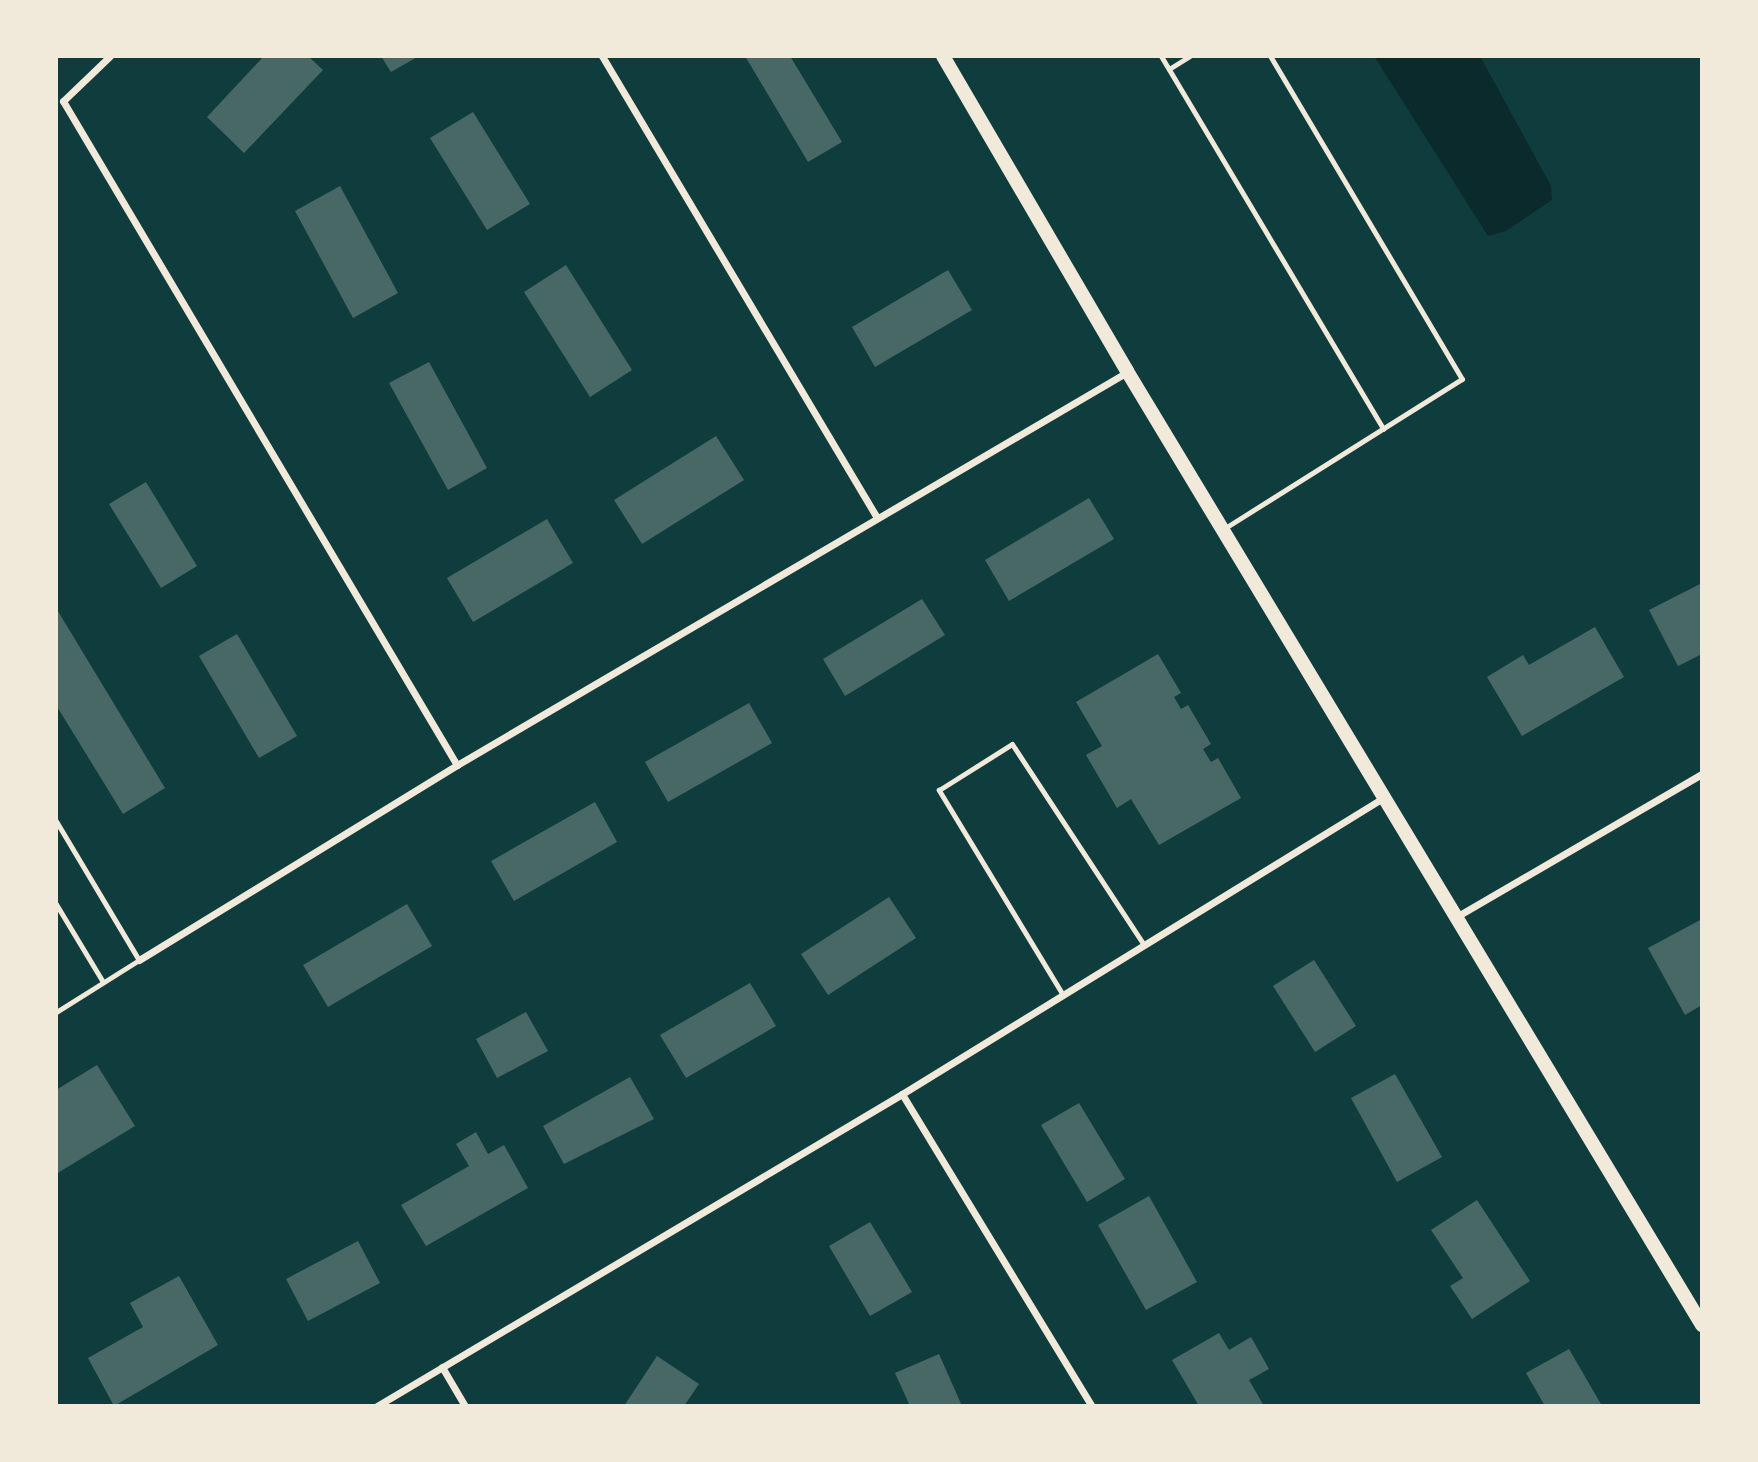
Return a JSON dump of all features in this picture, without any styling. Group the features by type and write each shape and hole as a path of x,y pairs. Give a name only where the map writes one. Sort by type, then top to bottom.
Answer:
{"main road":[{"path":"943,56 1382,798 1702,1325"}],"street":[{"path":"110,56 63,101 457,765"},
{"path":"602,56 876,516"},
{"path":"139,960 457,765 876,516 1127,371"},
{"path":"1456,918 1702,774"},
{"path":"377,1406 902,1094 1382,798"},
{"path":"902,1094 1093,1406"},
{"path":"442,1367 465,1406"}],"lane":[{"path":"1161,56 1383,429"},
{"path":"1169,69 1191,56"},
{"path":"1222,529 1462,379 1270,56"},
{"path":"1063,995 939,790 1012,744 1144,945"},
{"path":"56,821 139,960 56,1012"},
{"path":"56,904 103,982"}],"water":[{"path":"1374,56 1480,56 1551,186 1552,200 1506,231 1488,236"}],"building":[{"path":"264,56 308,56 323,70 244,153 207,117"},
{"path":"381,56 419,56 391,72"},
{"path":"745,56 790,56 842,142 808,162"},
{"path":"473,112 530,204 487,230 430,138"},
{"path":"340,186 398,293 353,318 295,211"},
{"path":"566,265 632,370 590,397 524,292"},
{"path":"948,270 972,310 875,367 852,327"},
{"path":"429,362 487,468 448,490 389,383"},
{"path":"716,436 744,480 642,544 614,500"},
{"path":"146,482 197,566 161,588 109,504"},
{"path":"1089,498 1114,539 1009,601 985,560"},
{"path":"547,519 573,563 473,622 447,578"},
{"path":"1702,583 1702,654 1678,666 1649,610"},
{"path":"922,599 945,635 845,696 823,659"},
{"path":"56,608 165,788 123,814 56,705"},
{"path":"1595,627 1624,677 1522,736 1487,677 1523,655 1529,665"},
{"path":"237,634 297,736 259,758 199,656"},
{"path":"1158,654 1181,693 1174,697 1181,709 1188,705 1211,744 1203,749 1211,762 1218,758 1241,798 1159,845 1131,799 1117,808 1086,755 1102,746 1076,702"},
{"path":"749,703 772,743 668,802 645,762"},
{"path":"595,802 617,842 514,901 491,861"},
{"path":"889,897 916,938 828,995 801,954"},
{"path":"407,904 432,946 328,1007 303,965"},
{"path":"1702,919 1702,1005 1685,1015 1648,948"},
{"path":"1314,960 1356,1026 1315,1052 1273,986"},
{"path":"750,983 776,1026 686,1078 660,1035"},
{"path":"526,1012 548,1051 497,1078 476,1039"},
{"path":"97,1065 135,1126 56,1174 56,1090"},
{"path":"1395,1074 1442,1157 1397,1182 1351,1098"},
{"path":"630,1077 654,1119 564,1164 543,1126"},
{"path":"1079,1103 1125,1179 1087,1202 1041,1125"},
{"path":"476,1132 488,1154 504,1145 528,1188 426,1246 401,1205 469,1166 456,1144"},
{"path":"1149,1196 1197,1282 1146,1310 1098,1225"},
{"path":"1477,1200 1530,1281 1472,1319 1450,1286 1463,1278 1431,1230"},
{"path":"870,1222 912,1292 870,1316 829,1246"},
{"path":"358,1241 380,1283 308,1321 286,1279"},
{"path":"179,1276 218,1345 114,1406 88,1358 143,1327 130,1303"},
{"path":"1219,1333 1229,1350 1251,1337 1269,1369 1249,1380 1264,1406 1199,1406 1172,1360"},
{"path":"1569,1349 1602,1406 1545,1406 1526,1373"},
{"path":"939,1354 962,1406 910,1406 895,1373"},
{"path":"657,1356 699,1384 684,1406 624,1406"}]}
